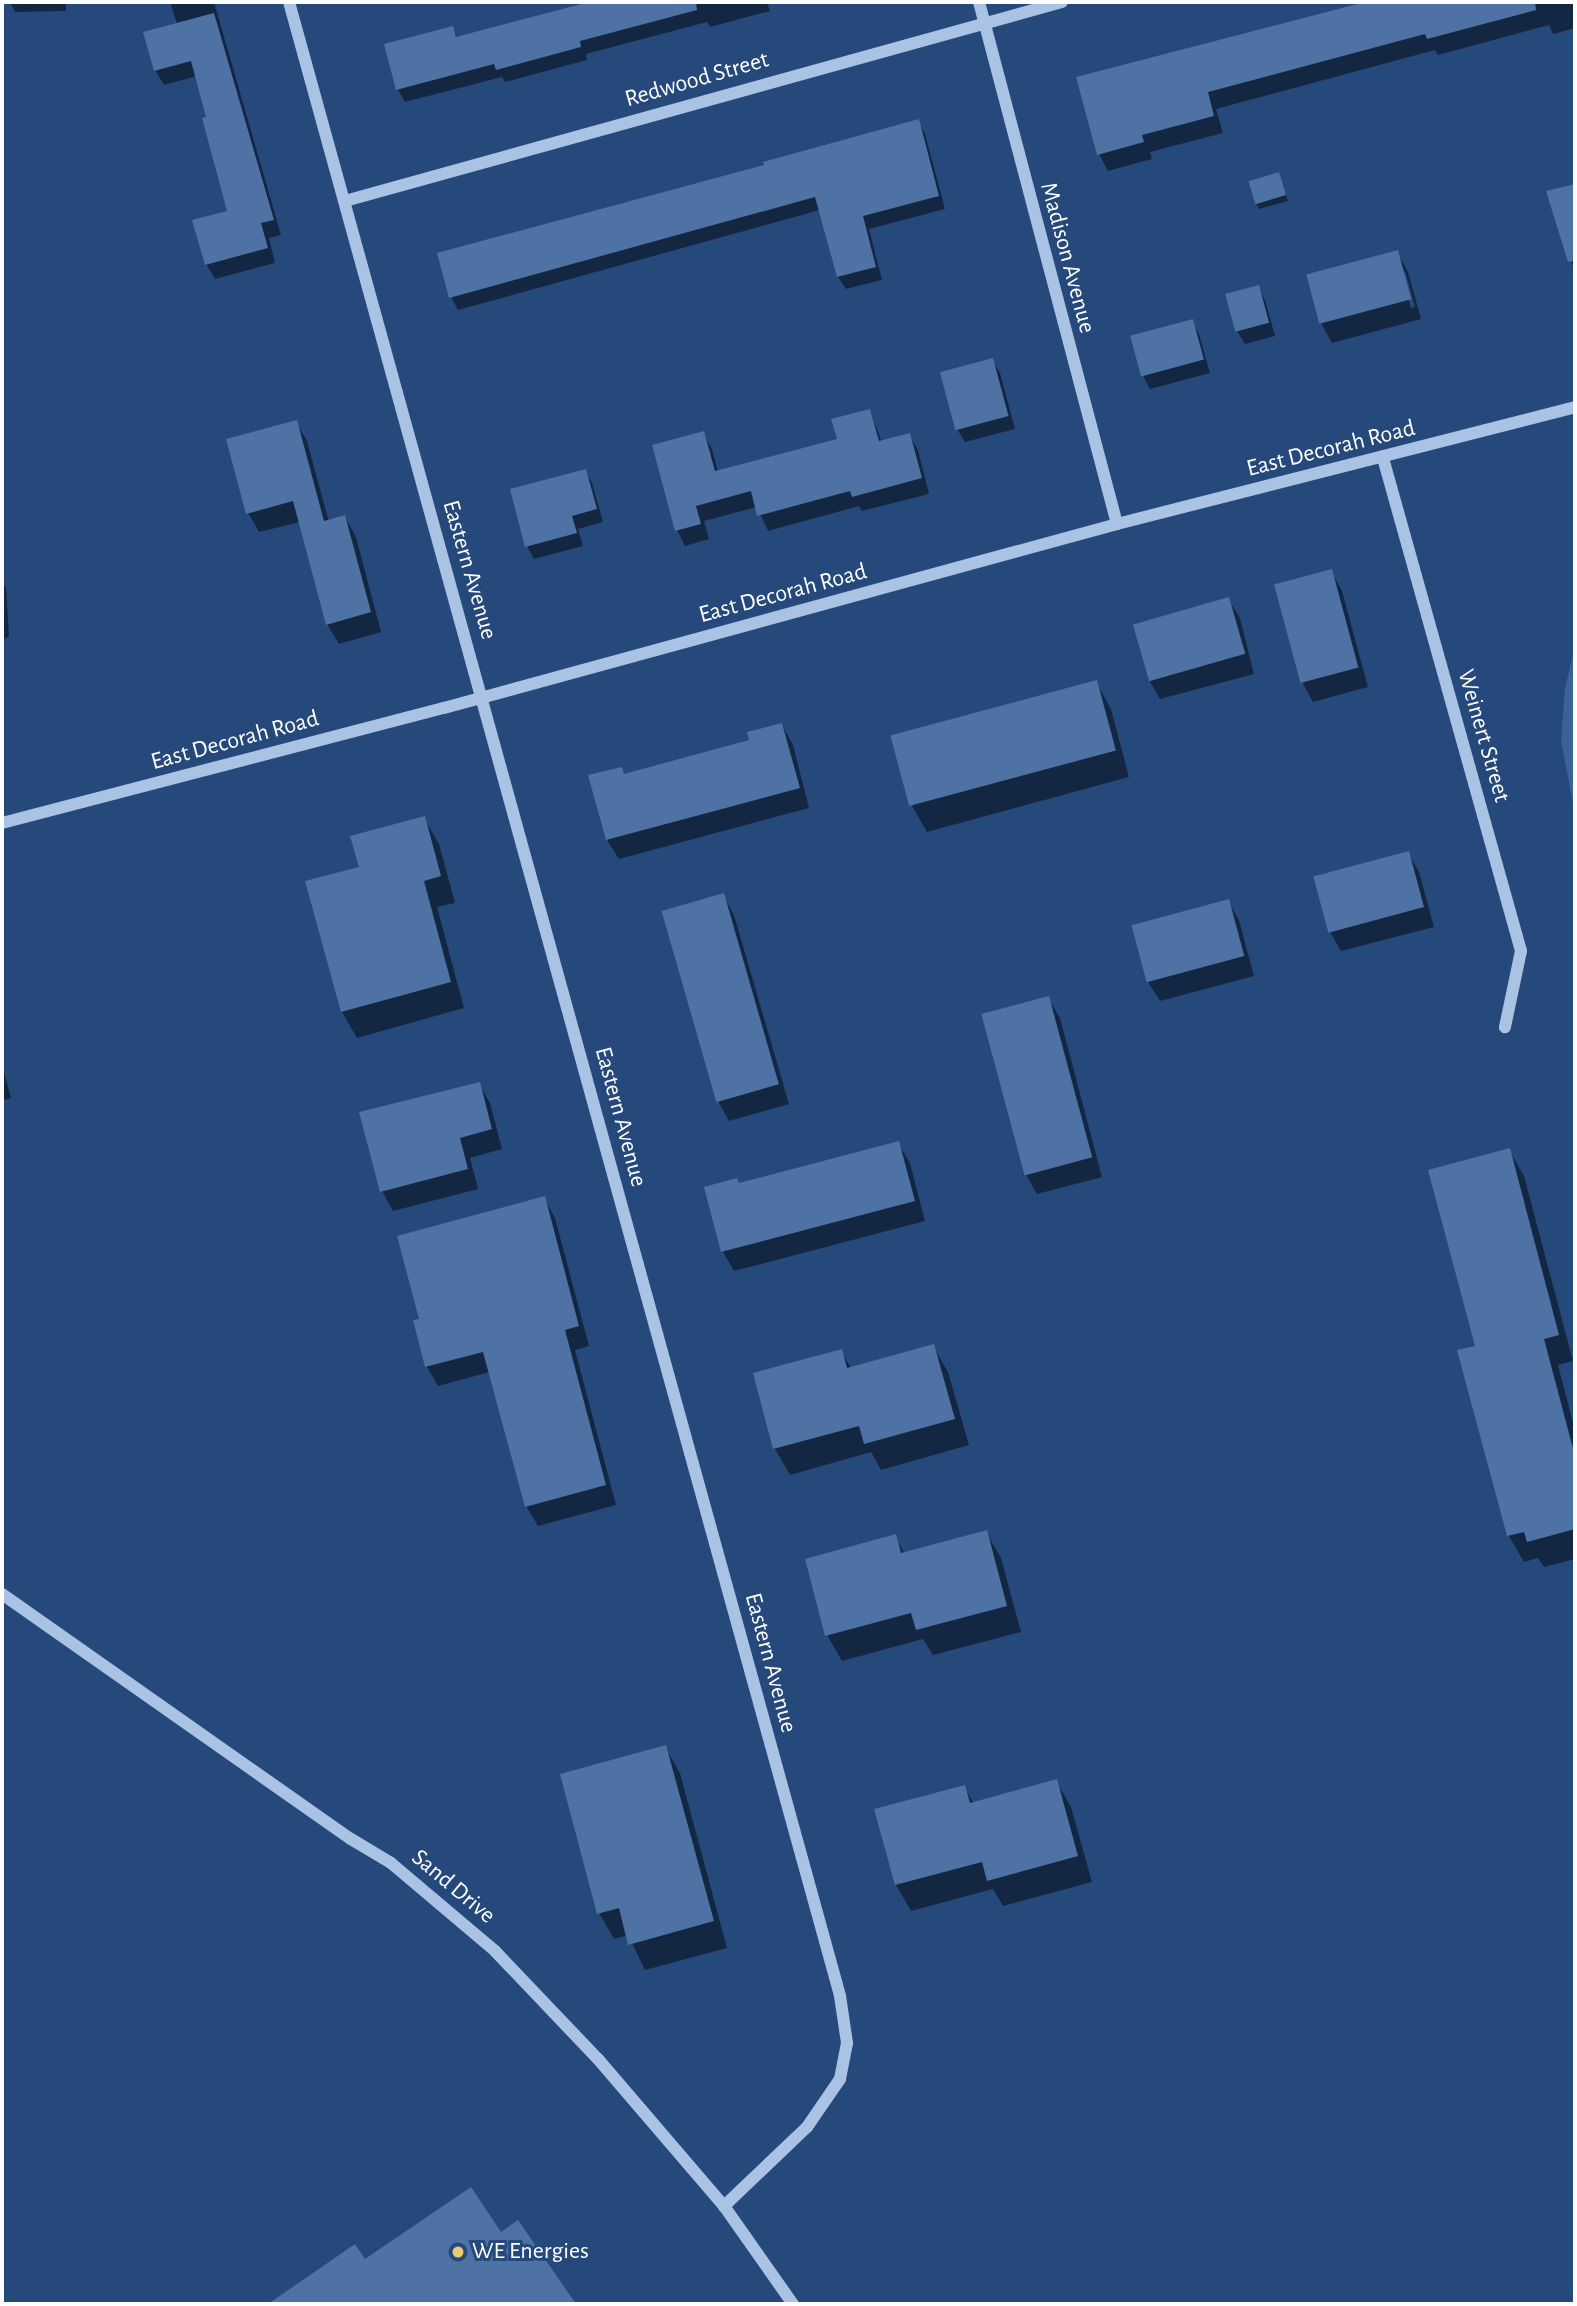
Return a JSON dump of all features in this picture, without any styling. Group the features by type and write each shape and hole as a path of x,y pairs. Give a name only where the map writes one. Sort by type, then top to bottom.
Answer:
{"street":[{"name":"Eastern Avenue","path":"289,2 840,1996 847,2043 840,2079 807,2127 724,2206"},
{"name":"Madison Avenue","path":"979,2 1117,524"},
{"name":"Redwood Street","path":"345,201 1062,2"},
{"name":"East Decorah Road","path":"2,823 483,698 1117,524 1575,407"},
{"name":"Weinert Street","path":"1383,458 1521,951 1505,1027"},
{"name":"Sand Drive","path":"2,1594 401,1871 495,1951 598,2059 724,2206 793,2304"}],"shaded area":[{"path":"1575,647 1575,813 1561,741 1565,688"}],"building":[{"path":"589,2 696,2 697,10 580,41 581,47 496,70 494,64 396,90 384,44 453,26 456,37"},
{"path":"1365,2 1535,2 1536,10 1427,39 1425,34 1208,92 1214,116 1142,135 1144,142 1097,155 1076,77"},
{"path":"214,13 274,220 261,223 268,248 205,265 192,220 227,211 202,118 206,117 191,61 154,71 143,32"},
{"path":"919,119 939,196 863,216 876,267 837,277 815,197 449,298 437,253 764,165 763,162"},
{"path":"1279,172 1286,195 1255,204 1248,181"},
{"path":"1575,184 1575,261 1568,262 1546,191"},
{"path":"1398,250 1411,299 1319,324 1306,275"},
{"path":"1259,285 1269,323 1235,332 1225,294"},
{"path":"1193,319 1204,360 1141,376 1130,336"},
{"path":"993,358 1009,416 955,430 940,372"},
{"path":"870,409 879,441 910,433 922,478 852,497 850,491 757,516 751,491 696,506 701,524 675,531 652,445 704,431 715,471 837,439 831,419"},
{"path":"297,420 324,521 345,515 371,612 326,625 293,501 246,514 226,439"},
{"path":"586,469 597,509 572,516 577,533 525,547 510,489"},
{"path":"1332,569 1358,668 1300,683 1274,585"},
{"path":"1229,597 1245,654 1149,681 1133,625"},
{"path":"1097,680 1116,751 909,806 890,735"},
{"path":"782,723 800,788 606,840 588,775 622,767 624,774 749,740 747,732"},
{"path":"425,816 441,876 424,881 451,982 341,1012 305,881 359,867 350,836"},
{"path":"1409,851 1424,907 1328,933 1313,877"},
{"path":"724,893 779,1084 716,1102 662,911"},
{"path":"1229,899 1244,956 1147,982 1131,925"},
{"path":"1049,996 1092,1157 1025,1175 981,1014"},
{"path":"480,1082 492,1129 460,1138 468,1169 380,1192 359,1112"},
{"path":"899,1141 915,1201 721,1252 704,1187 737,1178 739,1183"},
{"path":"1510,1148 1559,1335 1544,1339 1575,1456 1575,1529 1527,1542 1524,1532 1507,1536 1457,1350 1475,1346 1428,1170"},
{"path":"545,1196 579,1326 565,1330 606,1485 525,1507 483,1352 425,1367 413,1320 419,1319 397,1236"},
{"path":"934,1344 955,1419 864,1444 859,1426 773,1449 753,1373 842,1349 847,1368"},
{"path":"987,1530 1007,1606 916,1630 911,1613 825,1636 805,1559 896,1534 901,1553"},
{"path":"666,1745 714,1921 628,1945 619,1908 597,1914 560,1774"},
{"path":"1057,1779 1078,1856 987,1881 982,1862 895,1885 874,1809 965,1785 970,1803"},
{"name":"WE Energies","path":"471,2187 501,2232 518,2220 576,2304 268,2304 355,2244 365,2259"}],"place":[{"name":"WE Energies","path":"458,2252"}]}
